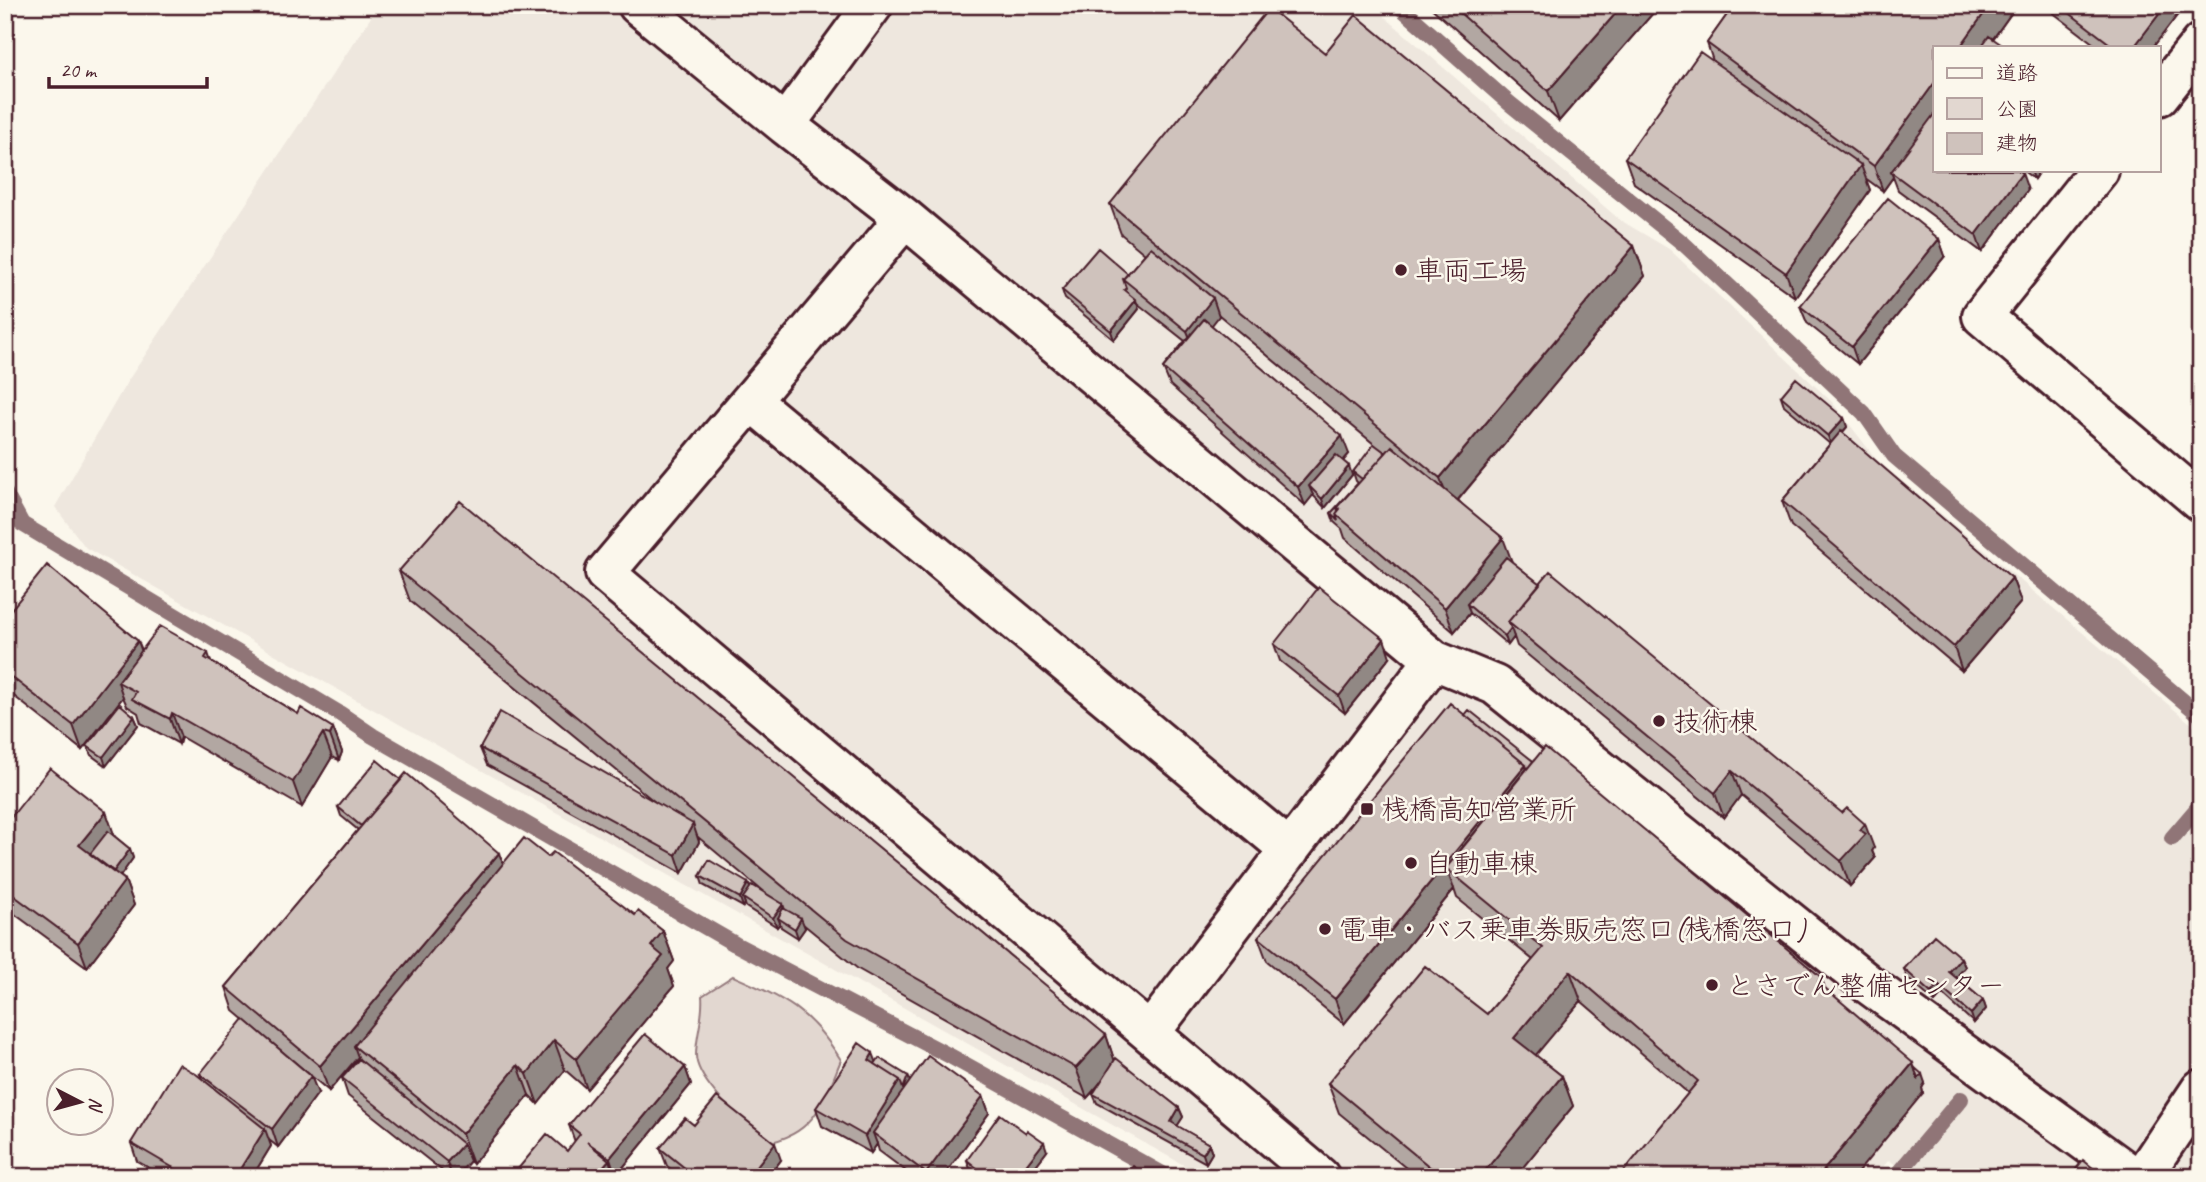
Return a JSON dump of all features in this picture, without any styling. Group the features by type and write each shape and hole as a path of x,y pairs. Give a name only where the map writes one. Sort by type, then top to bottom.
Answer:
{"street":[{"path":"638,5 785,125 905,218 1434,660 1495,685 1868,984 2134,1177"},
{"path":"785,125 873,5"},
{"path":"2160,95 2201,43"},
{"path":"2097,172 1982,316 2201,502"},
{"path":"905,218 605,573 1320,1177"},
{"path":"751,401 1290,850"},
{"path":"1150,1033 1434,660"},
{"path":"2141,1177 2201,1089"}],"shaded area":[{"path":"379,5 1371,5 1620,220 1669,249 1832,402 1877,460 2201,732 2201,1177 1912,1177 1889,1160 1874,1177 1205,1177 86,548 55,507 127,382"}],"green space":[{"path":"733,976 795,1008 818,1029 841,1060 815,1114 807,1124 782,1139 765,1143 713,1090 698,1066 696,1055 702,996"}],"building":[{"path":"1451,5 1623,5 1548,91"},
{"path":"1734,5 1990,5 1961,46 1933,46 1933,85 1874,166 1707,43"},
{"path":"2059,5 2166,5 2135,46 2113,46"},
{"name":"車両工場","path":"1269,8 1325,53 1356,15 1634,246 1440,478 1110,204"},
{"path":"1989,36 2004,46 1982,46"},
{"path":"1700,52 1861,165 1786,273 1625,158"},
{"path":"1933,116 1933,172 2022,173 1976,235 1891,172"},
{"path":"1888,198 1939,239 1852,347 1800,306"},
{"path":"1151,247 1213,298 1187,331 1123,279"},
{"path":"1098,248 1128,274 1123,279 1126,288 1124,290 1136,300 1111,331 1062,290"},
{"path":"1204,319 1342,436 1298,487 1163,368"},
{"path":"1796,378 1844,418 1828,436 1781,396"},
{"path":"1841,431 2012,578 1954,647 1782,501"},
{"path":"1374,444 1386,453 1362,479 1353,472"},
{"path":"1392,446 1503,538 1445,608 1336,514 1340,509 1337,507"},
{"path":"1336,455 1349,466 1322,499 1309,486"},
{"path":"460,501 1106,1035 1076,1068 847,939 399,571"},
{"path":"1337,507 1336,514 1338,521 1331,513"},
{"path":"1506,557 1540,584 1508,622 1511,628 1505,636 1467,604"},
{"path":"47,565 138,641 73,725 5,672 5,617"},
{"name":"技術棟","path":"1550,571 1842,813 1847,808 1865,824 1860,830 1866,834 1841,861 1732,771 1715,793 1508,622"},
{"path":"1319,587 1384,639 1339,696 1274,644"},
{"path":"160,626 208,653 205,658 298,714 301,708 333,728 330,735 323,733 293,782 172,713 170,719 132,699 136,692 118,682"},
{"name":"自動車棟","path":"1450,703 1526,765 1335,999 1258,937"},
{"path":"120,704 134,716 103,757 87,746"},
{"path":"1469,710 1533,761 1527,769 1526,765 1465,715"},
{"path":"500,712 693,824 676,855 480,748"},
{"path":"1545,747 1821,977 1818,982 1913,1063 1818,1177 1619,1177 1698,1081 1570,971 1514,1038 1562,1076 1480,1177 1442,1177 1328,1083 1425,966 1487,1014 1543,948 1446,868"},
{"path":"377,760 401,780 361,826 338,807"},
{"path":"50,768 106,812 79,845 125,880 78,943 5,889 5,825"},
{"path":"406,773 499,853 320,1066 226,987"},
{"path":"108,831 130,849 113,872 90,854"},
{"path":"524,838 548,857 553,852 635,915 638,911 663,931 651,946 663,956 576,1059 554,1040 527,1074 518,1065 462,1134 354,1046"},
{"path":"709,860 748,883 740,898 700,876"},
{"path":"752,885 783,904 773,918 743,898"},
{"path":"783,908 801,918 795,929 778,918"},
{"path":"1934,935 1961,958 1949,972 1983,1000 1971,1014 1938,985 1931,993 1904,969"},
{"path":"244,1019 311,1076 272,1129 200,1074"},
{"path":"645,1034 685,1067 610,1158 587,1142 609,1160 594,1177 507,1177 510,1173 513,1175 547,1134 567,1151 580,1134 569,1125"},
{"path":"859,1043 873,1053 869,1060 900,1080 865,1136 816,1108"},
{"path":"928,1056 983,1096 926,1173 873,1133"},
{"path":"879,1058 908,1076 903,1089 900,1080 875,1064"},
{"path":"1116,1058 1179,1108 1171,1122 1209,1144 1203,1154 1093,1094"},
{"path":"359,1059 463,1144 447,1162 342,1078"},
{"path":"179,1064 196,1074 265,1129 235,1177 189,1177 131,1143"},
{"path":"1914,1067 1922,1074 1918,1079"},
{"path":"717,1097 775,1143 748,1177 696,1177 660,1148 685,1118 694,1125"},
{"path":"1000,1114 1044,1142 1017,1177 988,1177 967,1160"},
{"path":"2083,1160 2104,1177 2070,1177"},
{"path":"1133,1166 1148,1177 1124,1177"},
{"path":"1071,1171 1079,1177 1066,1177"}],"waterway":[{"path":"1398,5 1509,103 1684,244 1864,413 1894,456 2201,716"},
{"path":"5,493 22,524 339,713 373,736 735,944 950,1056 1168,1177"},
{"path":"2172,838 2201,804"},
{"path":"1895,1177 1961,1099"}],"place":[{"name":"車両工場","path":"1401,270"},
{"name":"技術棟","path":"1659,721"},
{"name":"桟橋高知営業所","path":"1367,809"},
{"name":"自動車棟","path":"1411,863"},
{"name":"電車・バス乗車券販売窓口(桟橋窓口)","path":"1325,929"},
{"name":"とさでん整備センター","path":"1712,985"}]}
